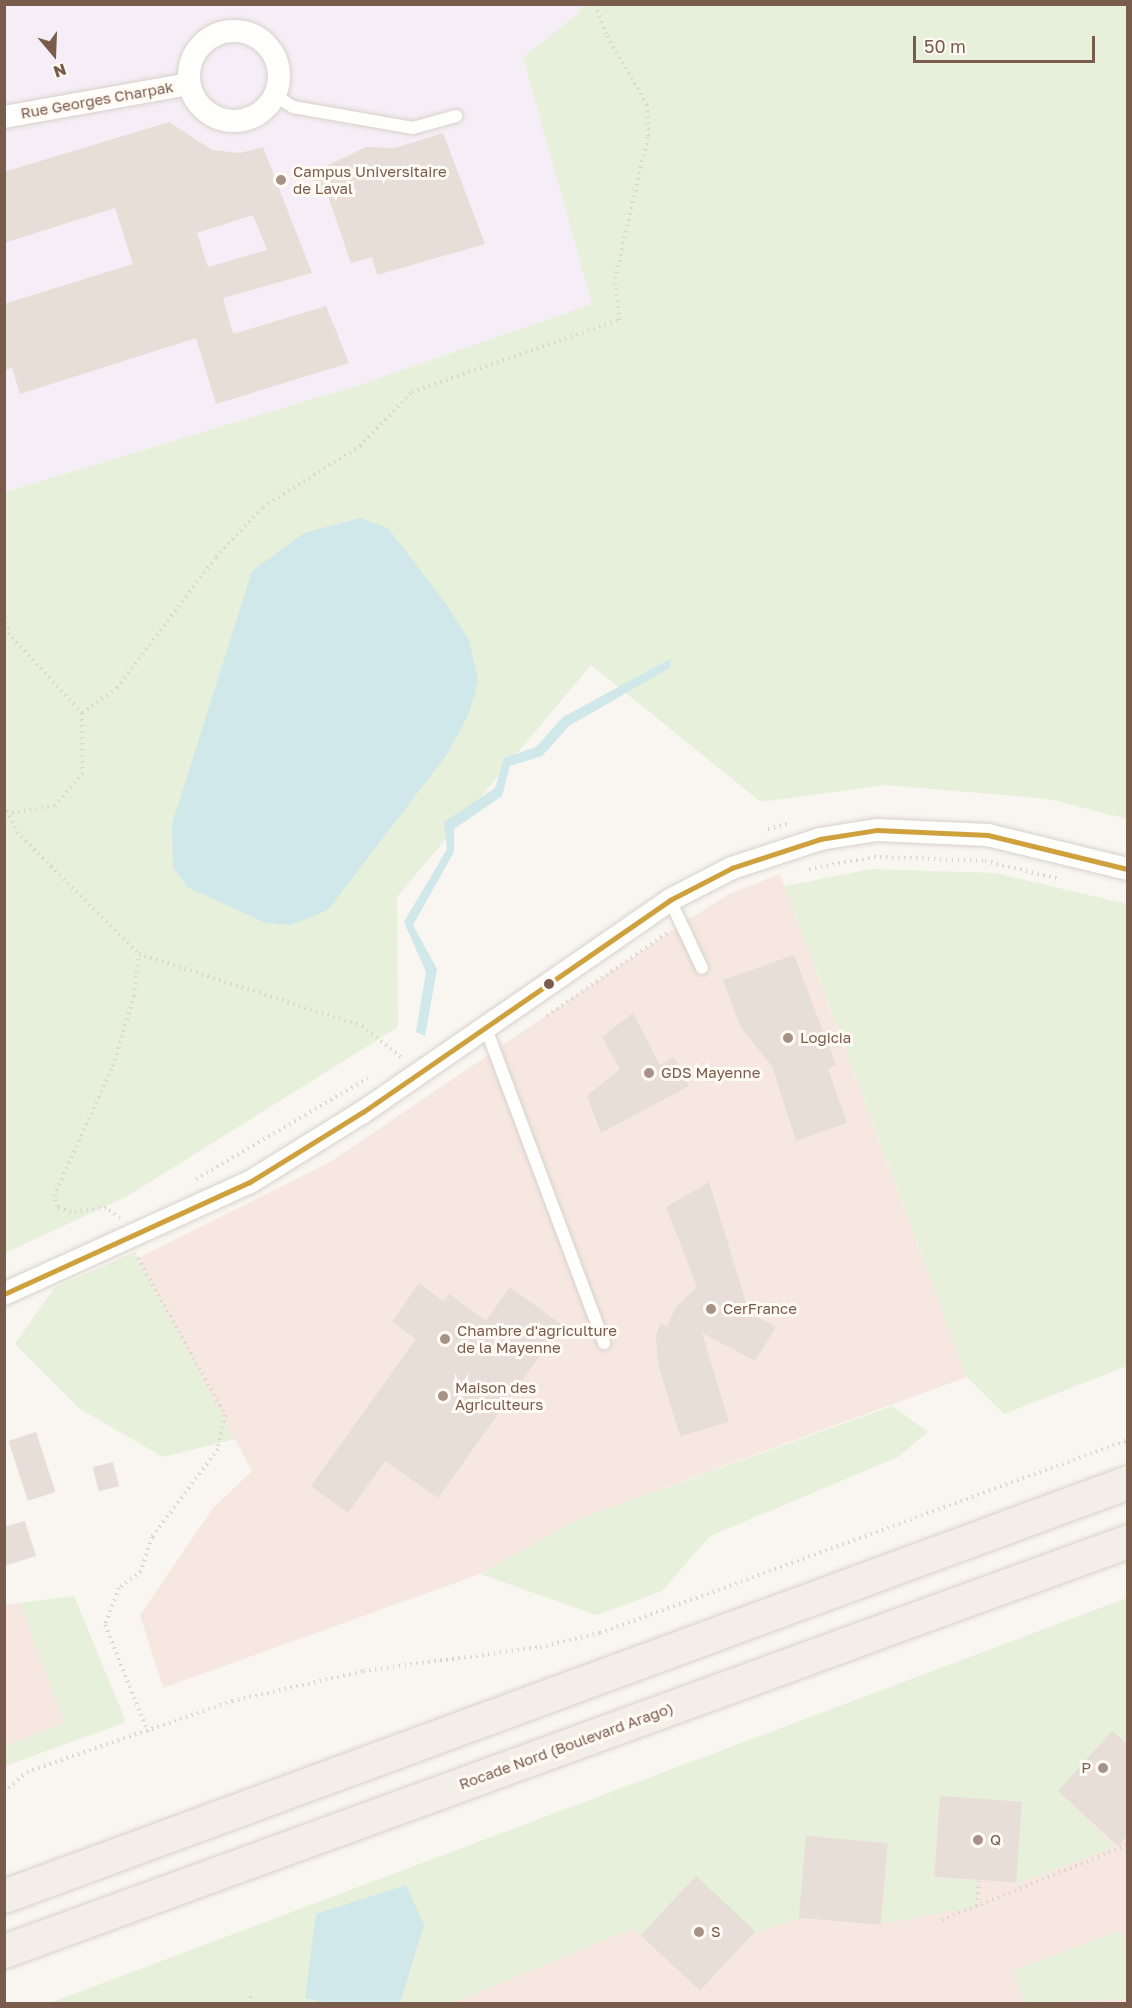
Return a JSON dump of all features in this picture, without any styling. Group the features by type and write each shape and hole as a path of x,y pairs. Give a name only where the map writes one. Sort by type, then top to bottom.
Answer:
{"main road":[{"path":"4,1896 1128,1482"},
{"name":"Rocade Nord (Boulevard Arago)","path":"4,1951 1128,1541"}],"street":[{"name":"Rue Georges Charpak","path":"245,33 275,57 275,95 257,115 232,121 204,110 189,84 192,59 208,39 245,33"},
{"name":"Rue Georges Charpak","path":"4,117 189,84"},
{"path":"4,1294 134,1249 250,1182 416,1075 670,900 743,865 820,839 877,830 988,835 1128,869"}],"lane":[{"path":"275,95 293,107 413,128 456,116"},
{"path":"670,900 683,923 702,968"},
{"path":"485,1026 604,1343"}],"path":[{"path":"82,713 117,688 216,557 263,507 360,446 412,392 619,320 615,279 648,136 647,105 606,34 595,4"},
{"path":"4,610 8,633 82,713 83,773 55,806 9,813"},
{"path":"4,805 17,832 139,954 362,1026 416,1075"},
{"path":"804,870 874,857 985,861 1072,882"},
{"path":"542,1020 683,923"},
{"path":"139,954 134,996 113,1066 54,1196 57,1207 71,1212 115,1210 225,1415 218,1449 152,1537 141,1570 119,1588 105,1625 148,1732"},
{"path":"134,1249 149,1253"},
{"path":"127,1263 134,1249"},
{"path":"4,1792 27,1772 148,1732 232,1701 363,1671 540,1647 600,1633 1128,1440"},
{"path":"942,1920 1128,1845"},
{"path":"976,1906 978,1881"},
{"path":"250,2004 252,1992"}],"shaded area":[{"name":"Campus Universitaire de Laval","path":"5,5 582,5 579,13 523,57 592,304 362,384 5,492"},
{"path":"780,874 967,1377 579,1519 480,1574 163,1688 140,1615 213,1508 252,1471 138,1258 330,1162 683,923 729,894"},
{"path":"1127,1598 1127,2003 130,2004 121,1977"},
{"path":"20,1603 65,1723 5,1746 5,1605"}],"green space":[{"path":"582,5 1127,5 1127,819 1049,799 886,785 761,802 591,665 397,897 398,1027 126,1197 5,1253 5,492 362,384 592,304 523,57 579,13"},
{"path":"872,869 995,873 1127,904 1127,1366 1004,1414 967,1377 785,886"},
{"path":"135,1252 235,1439 163,1457 80,1409 15,1344 54,1288"},
{"path":"892,1406 928,1432 898,1457 710,1536 662,1591 597,1615 480,1574 579,1519"},
{"path":"74,1596 126,1722 5,1766 5,1746 65,1723 20,1603"},
{"path":"1127,1598 1127,1743 1113,1732 1058,1791 1114,1847 1016,1884 1022,1803 941,1796 933,1877 979,1881 977,1906 881,1924 888,1843 806,1836 799,1918 752,1934 696,1876 641,1935 631,1929 452,2003 47,2004"},
{"path":"1120,1931 1127,1952 1127,1999 1026,2003 1012,1971"}],"water":[{"path":"360,518 388,528 446,604 469,640 478,680 470,711 448,753 328,910 291,925 266,923 187,887 173,867 172,824 252,571 304,533"},
{"path":"670,659 671,667 569,726 542,756 510,766 502,796 454,829 454,852 413,925 437,969 425,1036 416,1032 426,972 404,922 447,849 444,822 495,788 504,758 536,747 563,717"},
{"path":"406,1885 424,1925 400,2003 326,2003 305,1998 316,1914"}],"building":[{"path":"169,122 212,150 240,153 263,147 312,273 223,298 233,334 326,306 349,363 216,404 196,338 20,394 12,368 4,370 4,304 133,264 115,208 4,243 4,172","holes":["253,215 267,250 208,267 197,233"]},
{"path":"443,133 485,244 377,275 372,257 351,263 328,196 314,186 314,177 322,168 366,147 395,148"},
{"name":"Logicia","path":"794,955 836,1065 828,1069 847,1123 796,1141 772,1066 741,1028 723,980"},
{"name":"GDS Mayenne","path":"633,1013 660,1065 674,1057 689,1086 601,1133 587,1096 620,1069 602,1037"},
{"name":"CerFrance","path":"709,1182 749,1312 776,1327 755,1361 702,1333 729,1422 680,1436 658,1364 656,1336 660,1323 667,1326 676,1307 697,1287 666,1207"},
{"name":"Maison des Agriculteurs","path":"419,1283 443,1301 449,1294 486,1321 510,1287 562,1325 438,1498 385,1461 348,1513 311,1486 416,1339 392,1322"},
{"path":"36,1432 55,1492 28,1501 8,1441"},
{"path":"113,1462 119,1486 99,1491 93,1467"},
{"path":"25,1521 36,1556 4,1566 4,1527"},
{"name":"P","path":"1112,1731 1128,1745 1128,1835 1118,1846 1058,1791"},
{"name":"Q","path":"940,1796 1022,1802 1016,1883 934,1877"},
{"path":"806,1836 888,1843 881,1925 799,1918"},
{"name":"S","path":"696,1876 755,1931 700,1990 641,1935"}],"transit line":[{"path":"4,1294 250,1182 363,1112 670,900 732,868 820,839 877,830 988,835 1128,869"}],"place":[{"name":"Campus Universitaire de Laval","path":"281,180"},
{"name":"Logicia","path":"788,1038"},
{"name":"GDS Mayenne","path":"649,1073"},
{"name":"CerFrance","path":"711,1309"},
{"name":"Chambre d'agriculture de la Mayenne","path":"445,1339"},
{"name":"Maison des Agriculteurs","path":"443,1396"},
{"name":"P","path":"1103,1768"},
{"name":"Q","path":"978,1840"},
{"name":"S","path":"699,1932"}]}
